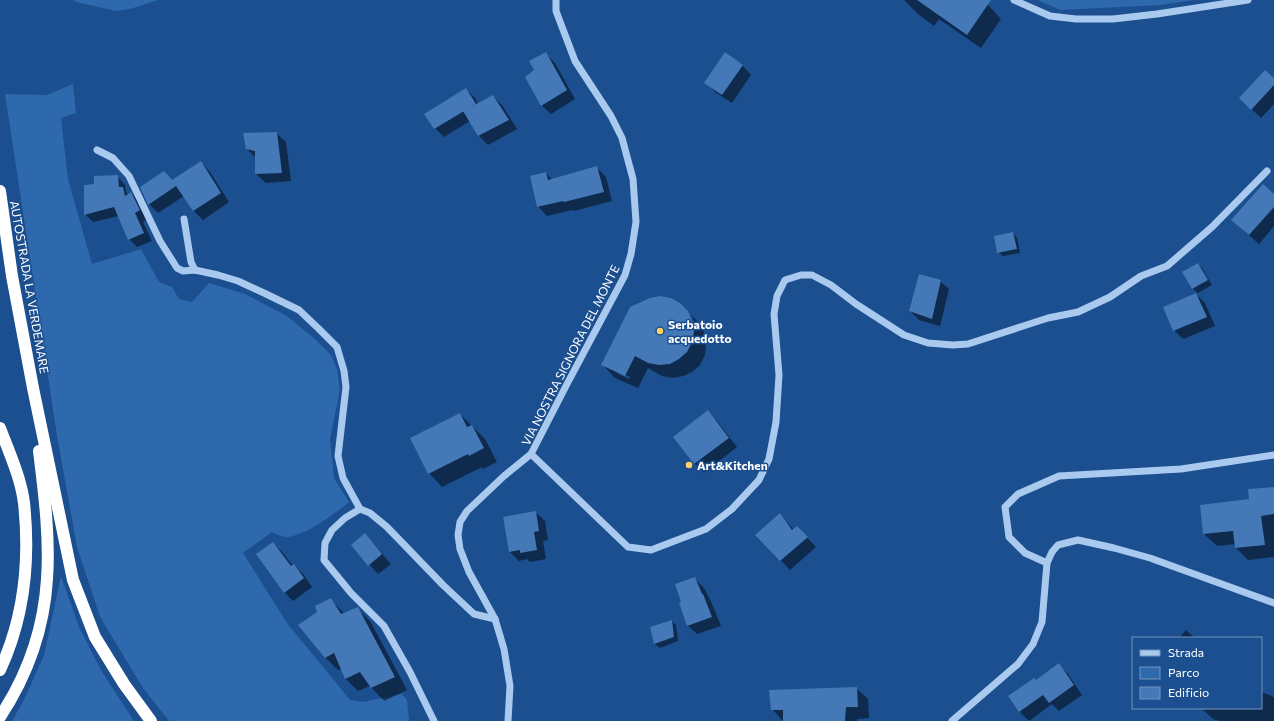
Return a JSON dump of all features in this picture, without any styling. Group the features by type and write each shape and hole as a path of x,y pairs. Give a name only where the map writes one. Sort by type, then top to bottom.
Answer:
{"highway":[{"name":"AUTOSTRADA LA VERDEMARE","path":"0,191 12,276 33,388"},
{"path":"0,717 9,704 23,675 36,640 43,611 47,578 46,533 33,388"},
{"path":"33,388 73,580 96,637 124,684 151,721"},
{"path":"0,428 14,464 24,502 26,540 26,574 18,619 0,670"}],"street":[{"name":"VIA NOSTRA SIGNORA DEL MONTE","path":"508,721 510,686 504,649 495,619 469,572 460,548 458,536 460,522 466,511 504,476 531,454 626,275 636,222 633,179 622,138 611,116 575,61 556,11 556,0"},
{"path":"1014,0 1050,16 1076,19 1113,19 1158,14 1248,0"},
{"path":"97,150 113,158 129,176 160,241 177,268 183,270 195,270 238,281 264,293 298,310 337,347 344,372 346,387 338,456 343,478 360,509 370,513 387,527 443,585 474,614 495,619"},
{"path":"531,454 628,548 651,550 706,529 732,509 759,480 769,459 776,422 779,375 774,314 777,296 785,280 801,275 812,275 831,285 856,304 904,335 928,343 953,345 968,344 1048,318 1078,312 1110,297 1141,276 1167,266 1212,227 1267,171"},
{"path":"184,219 191,262 195,270"},
{"path":"1047,563 1025,553 1009,537 1006,507 1018,494 1059,476 1181,469 1274,455"},
{"path":"360,509 345,518 332,530 324,543 324,560 350,593 384,626 410,672 434,721"},
{"path":"952,721 1018,664 1034,644 1042,622 1047,563 1052,552 1058,545 1078,540 1114,548 1150,558 1274,603"}],"green space":[{"path":"74,0 158,0 130,9 116,11 76,2"},
{"path":"1037,0 1194,0 1160,5 1061,10"},
{"path":"73,84 76,113 61,118 68,179 92,264 141,249 159,282 172,287 179,299 192,302 209,283 245,294 287,316 316,340 331,355 337,369 340,390 330,439 334,478 349,502 311,529 294,536 286,537 272,532 243,553 287,623 350,700 363,702 402,694 407,700 409,721 169,721 143,688 100,617 77,547 57,436 5,94 47,95"},
{"path":"61,576 79,627 102,672 134,721 12,721 24,700 44,655"}],"building":[{"path":"917,0 991,0 967,35"},
{"path":"546,52 567,90 541,106 525,77 534,70 529,61"},
{"path":"725,52 743,65 722,95 704,83"},
{"path":"1265,70 1274,78 1274,85 1251,110 1239,98"},
{"path":"466,88 476,104 434,129 424,114"},
{"path":"493,95 509,120 478,136 463,111"},
{"path":"277,132 282,173 255,174 255,151 246,149 243,133"},
{"path":"201,161 221,193 193,211 176,186 148,205 140,187 164,171 172,180"},
{"path":"597,166 604,192 537,207 530,176 546,172 548,180"},
{"path":"118,175 119,187 123,187 125,196 131,192 140,210 135,213 144,233 128,240 114,207 84,215 84,185 94,184 94,176"},
{"path":"1263,184 1274,194 1274,207 1249,235 1231,220"},
{"path":"1013,232 1017,249 997,253 994,236"},
{"path":"1198,263 1208,280 1192,289 1182,272"},
{"path":"919,274 941,280 932,319 909,311"},
{"path":"1196,293 1207,317 1173,331 1163,307"},
{"name":"Serbatoio acquedotto","path":"660,296 671,298 680,303 688,311 694,332 692,342 687,352 670,364 659,365 648,363 635,356 625,376 601,365 630,307 650,298"},
{"path":"708,410 729,438 694,464 673,437"},
{"path":"460,413 467,427 472,425 484,448 469,456 468,454 428,474 410,438"},
{"path":"1274,487 1274,514 1261,516 1265,545 1235,548 1233,531 1203,534 1200,505 1249,499 1248,489"},
{"path":"536,511 539,531 534,532 537,550 520,553 520,550 509,552 503,517"},
{"path":"780,513 792,530 797,526 808,537 780,561 755,535"},
{"path":"365,533 382,554 368,566 351,545"},
{"path":"273,542 291,566 294,564 304,578 284,593 256,554"},
{"path":"695,577 712,617 687,626 679,603 681,602 675,584"},
{"path":"331,598 341,614 358,607 395,677 371,688 360,672 345,679 334,653 325,658 298,625 317,612 315,606"},
{"path":"672,620 674,637 654,644 650,627"},
{"path":"1059,663 1074,685 1049,703 1043,695 1019,712 1008,696 1034,678 1036,680"},
{"path":"857,687 858,707 846,707 845,721 783,721 783,710 771,710 769,690"}],"place":[{"name":"Serbatoio acquedotto","path":"660,331"},
{"name":"Art&Kitchen","path":"689,465"}]}
